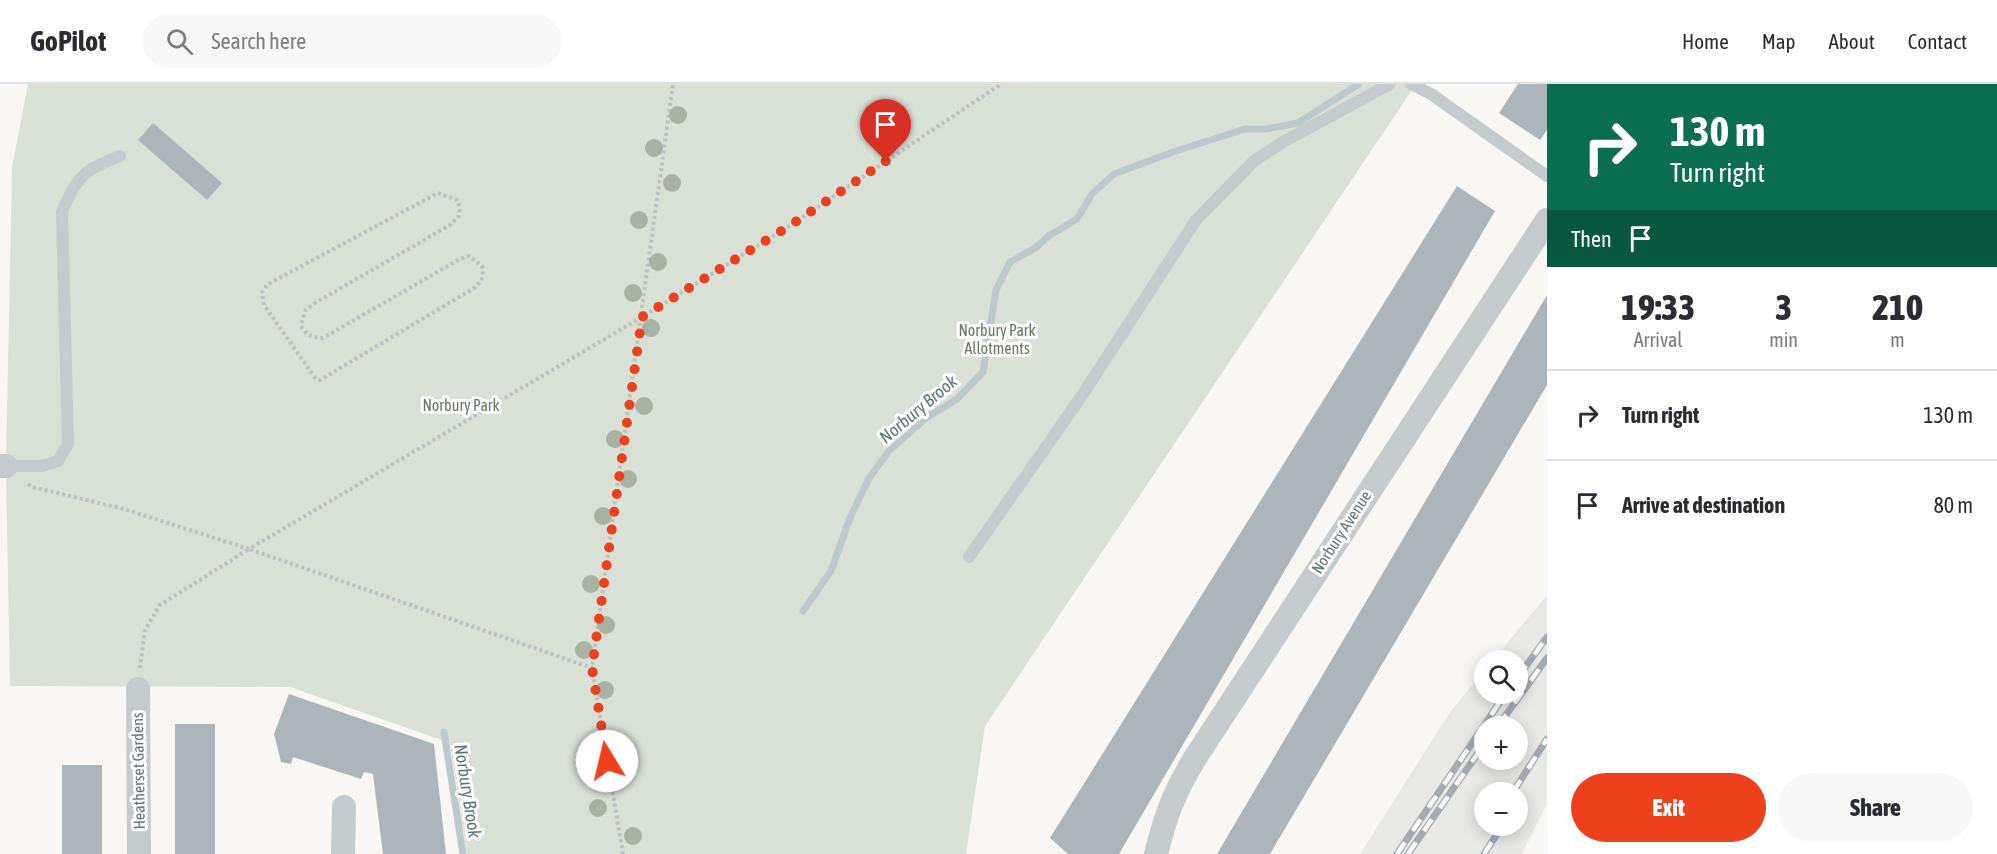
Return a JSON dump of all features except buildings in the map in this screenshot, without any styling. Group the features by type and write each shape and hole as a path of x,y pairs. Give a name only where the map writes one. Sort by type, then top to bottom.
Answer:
{"street":[{"name":"Norbury Avenue","path":"1156,854 1176,789 1195,758 1547,220"},
{"name":"Heatherset Gardens","path":"138,688 139,854"},
{"path":"343,854 344,807"}],"lane":[{"path":"969,557 1081,397 1190,227 1207,206 1254,161 1283,142 1390,84"},
{"path":"1411,84 1431,94 1547,176"},
{"path":"3,466 42,466 58,461 68,444 62,212 72,186 83,175 94,166 120,156"}],"path":[{"path":"623,854 592,668 673,84"},
{"path":"138,688 145,630 160,605 249,549 642,317 791,225 1001,84"},
{"path":"438,193 457,200 460,208 459,216 450,225 305,310 300,326 305,333 314,338 323,338 469,256 482,266 483,277 476,286 320,380 313,376 264,305 262,292 267,284 438,193"},
{"path":"3,466 32,487 124,509 249,549 592,668"}],"shaded area":[{"path":"1547,595 1547,804 1522,854 1360,854 1450,712 1474,683 1474,704 1528,704 1528,650 1501,650"}],"green space":[{"name":"Norbury Park","path":"28,84 1416,84 985,726 966,854 467,854 450,743 290,687 10,686 6,466 12,167"}],"waterway":[{"name":"Norbury Brook","path":"803,611 831,571 850,518 869,478 889,451 926,418 957,399 983,372 996,290 1010,262 1077,219 1092,194 1114,174 1245,129 1266,129 1298,123 1359,84"},
{"name":"Norbury Brook","path":"444,732 463,854"}],"railway":[{"path":"1528,663 1547,637"},
{"path":"1505,716 1547,658"},
{"path":"1397,854 1499,704"},
{"path":"1519,782 1547,739"},
{"path":"1408,854 1474,759"},
{"path":"1484,854 1496,836"}],"route":[{"path":"607,761 592,668 642,317 791,225 886,161"}],"park label":[{"name":"Norbury Park Allotments","path":"997,339"}]}
